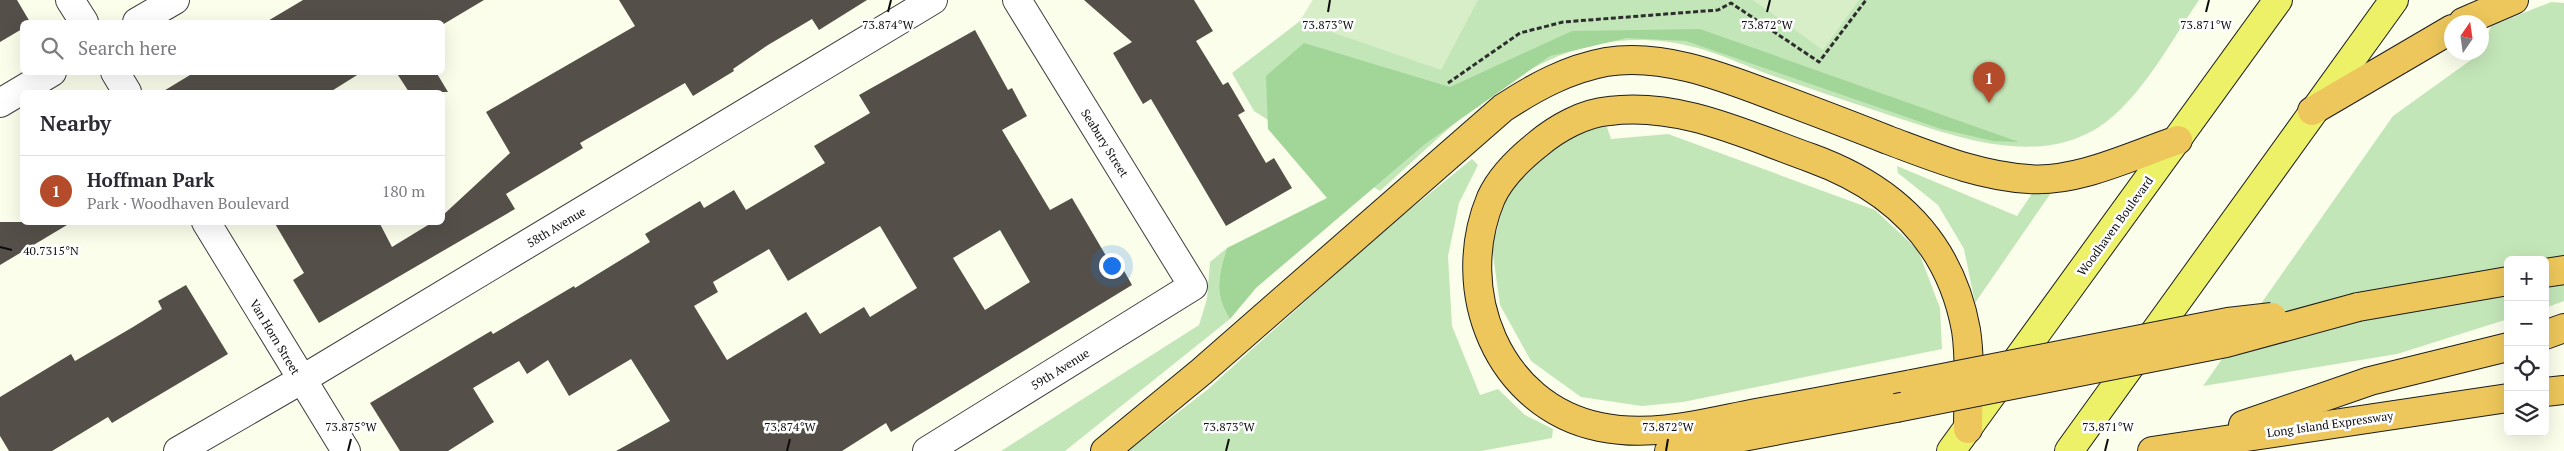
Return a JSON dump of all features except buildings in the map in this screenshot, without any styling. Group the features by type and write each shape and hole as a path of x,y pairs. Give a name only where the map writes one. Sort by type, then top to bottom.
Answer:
{"highway":[{"path":"2480,15 2514,0"},
{"path":"2312,111 2444,34"},
{"path":"1105,451 1201,372 1503,108 1531,90 1582,68 1608,62 1637,61 1668,64 1698,71 1737,82 1949,162 2000,176 2031,179 2060,178 2178,140"},
{"path":"1968,429 1966,332 1948,269 1932,242 1911,218 1885,197 1854,177 1821,162 1694,116 1665,110 1633,109 1604,111 1574,122 1550,134 1525,154 1505,175 1492,197 1484,220 1478,268 1479,294 1484,319 1492,341 1517,380 1553,411 1574,420 1601,427 1650,432 1912,384 2228,322 2358,308 2504,282"},
{"path":"2549,273 2564,270"},
{"path":"1669,451 2226,343 2358,308"},
{"path":"2549,334 2564,328"},
{"path":"2166,449 2370,381 2504,348"},
{"path":"2549,392 2564,390"},
{"name":"Long Island Expressway","path":"2166,449 2504,399"}],"main road":[{"name":"Woodhaven Boulevard","path":"1951,451 2278,0"},
{"path":"2069,451 2312,111 2394,0"}],"street":[{"path":"70,0 83,20"},
{"path":"140,20 175,0"},
{"name":"58th Avenue","path":"178,451 302,380 933,0"},
{"name":"Seabury Street","path":"1017,0 1193,286"},
{"path":"22,90 47,75"},
{"path":"117,75 126,90"},
{"path":"0,103 20,91"},
{"name":"Van Horn Street","path":"208,225 346,451"},
{"name":"59th Avenue","path":"927,451 1193,286"}],"green space":[{"path":"1313,0 2199,0 2154,68 2128,101 2099,127 2074,139 2047,145 2019,147 1963,138 1820,92 1715,53 1678,44 1632,40 1599,44 1566,53 1536,66 1480,102 1380,191 1254,111 1232,73 1300,21"},
{"path":"1313,0 1478,0 1441,70 1300,21"},
{"path":"1753,0 1859,0 1823,50"},
{"path":"2551,2 2564,3 2564,301 2549,307 2549,256 2504,256 2504,320 2397,354 2203,386 2393,116 2471,60 2489,60 2489,32 2491,26"},
{"path":"1700,29 2019,142 1993,141 1941,129 1686,41 1627,38 1550,56 1425,144 1256,288 1230,319 1222,302 1219,285 1221,267 1227,248 1327,198 1268,129 1266,76 1304,43 1450,87 1572,31"},
{"path":"1594,126 1607,127 1611,139 1668,134 1875,210 1918,250 1940,308 1942,349 1683,402 1642,406 1581,397 1531,361 1500,305 1492,248 1506,196 1553,145"},
{"path":"1472,159 1478,165 1459,203 1448,256 1452,326 1480,395 1498,389 1525,415 1553,429 1552,438 1481,451 1128,451 1207,390 1381,233"},
{"path":"1897,166 2017,216 2035,189 2055,187 1975,303 1964,249 1938,205 1898,173"},
{"path":"1227,248 1221,267 1219,284 1222,301 1230,319 1065,451 1001,451 1199,325 1207,299 1210,262"}],"place":[{"name":"Hoffman Park","path":"1989,103"}]}
